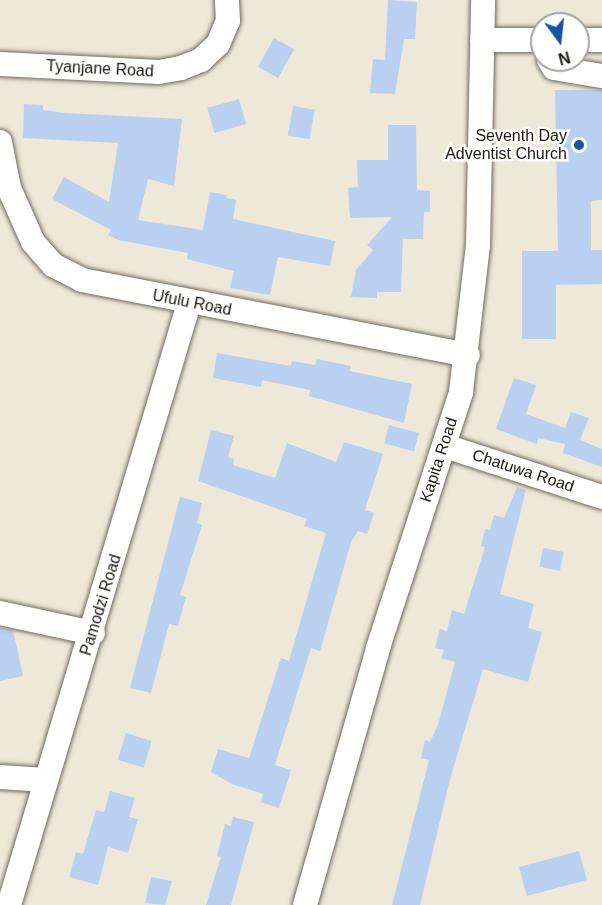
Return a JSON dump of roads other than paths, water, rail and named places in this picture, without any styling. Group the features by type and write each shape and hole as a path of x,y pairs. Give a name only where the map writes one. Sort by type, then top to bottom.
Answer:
{"street":[{"name":"Tyanjane Road","path":"0,64 159,72 181,68 201,60 218,44 228,21 227,0"},
{"name":"Kapita Road","path":"305,905 378,648 445,446 468,355 478,245 483,0"},
{"path":"482,40 530,40"},
{"path":"578,72 602,76"},
{"name":"Ufulu Road","path":"0,142 19,216 33,242 53,265 100,285 468,355"},
{"name":"Pamodzi Road","path":"9,905 93,633 189,303"},
{"name":"Chatuwa Road","path":"445,446 602,497"},
{"path":"0,613 93,633"},
{"path":"0,777 46,780"}],"place":[{"name":"Seventh Day Adventist Church","path":"579,145"}]}
